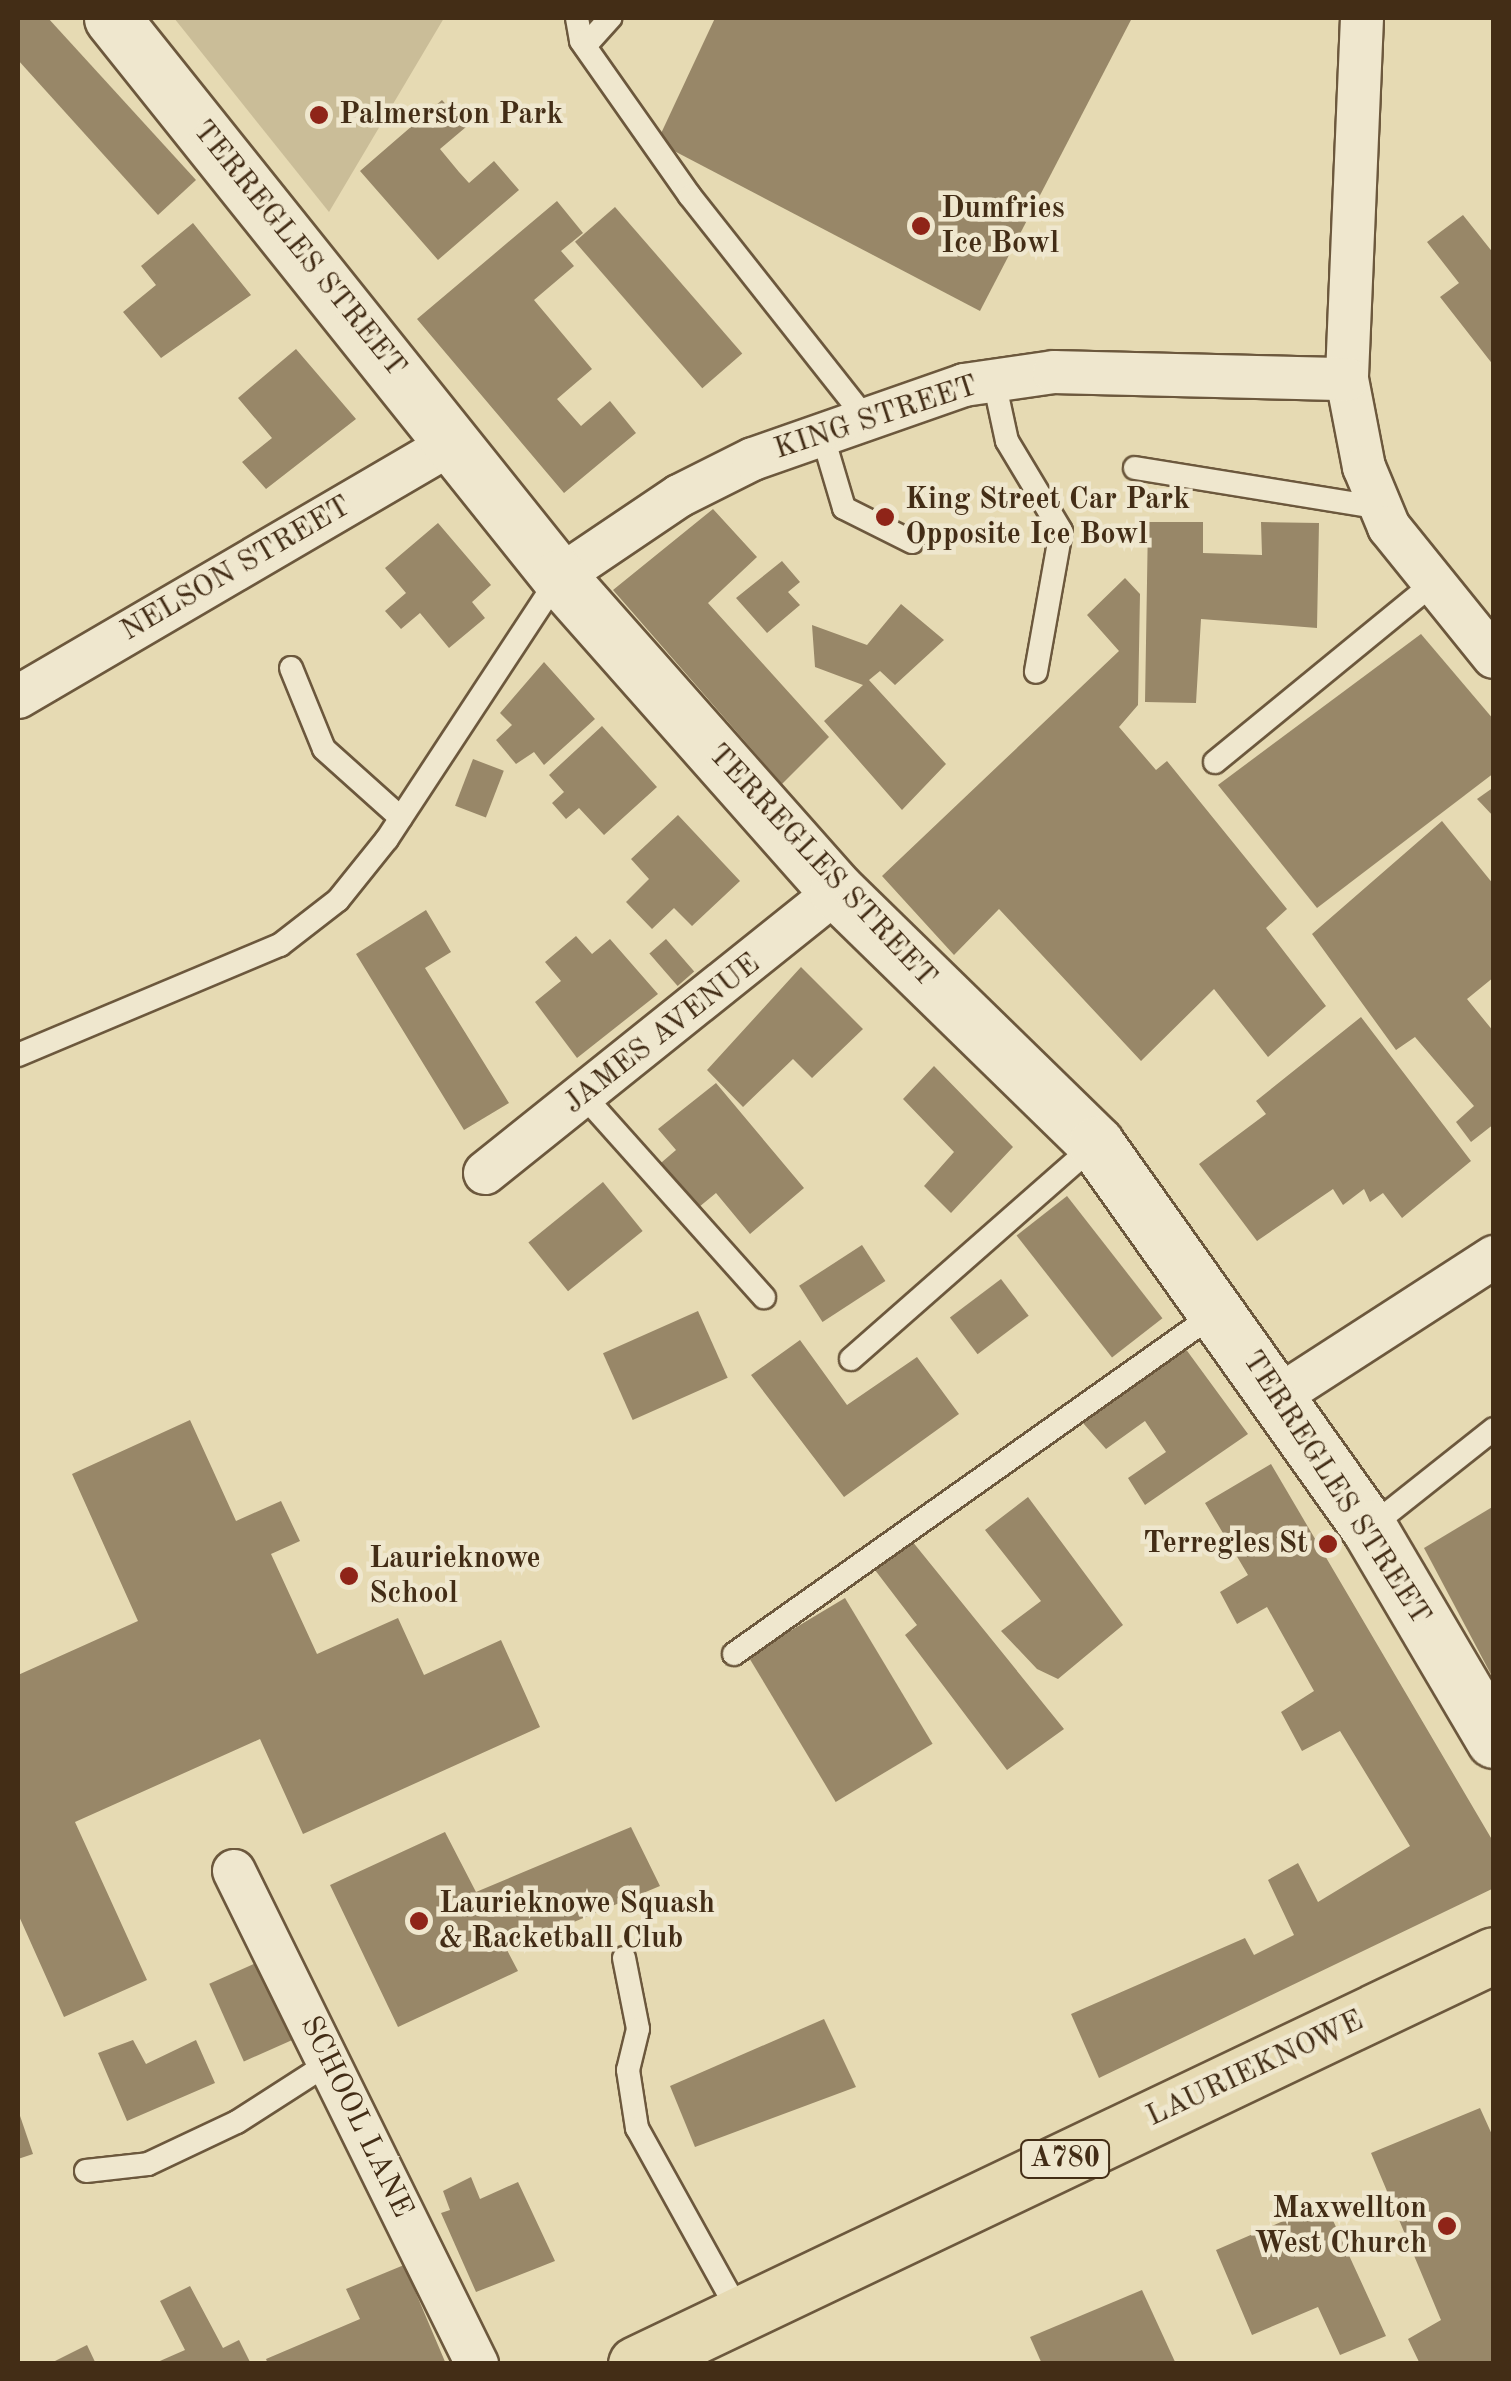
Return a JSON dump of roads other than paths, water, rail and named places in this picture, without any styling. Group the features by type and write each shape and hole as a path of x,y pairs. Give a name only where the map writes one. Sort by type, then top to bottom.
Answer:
{"main road":[{"name":"LAURIEKNOWE","path":"636,2364 1494,1956"}],"street":[{"name":"TERREGLES STREET","path":"112,18 559,576 837,891 1096,1144 1280,1396 1369,1528 1494,1740"},
{"path":"1362,18 1347,379 1364,467 1381,508 1434,584 1494,657"},
{"name":"KING STREET","path":"559,576 678,496 822,434 994,381 1160,371 1347,379"},
{"name":"NELSON STREET","path":"18,697 454,442"},
{"name":"JAMES AVENUE","path":"485,1173 837,891"},
{"path":"1280,1396 1494,1258"},
{"name":"SCHOOL LANE","path":"234,1871 477,2364"}],"lane":[{"path":"577,18 584,46 690,196 866,418"},
{"path":"584,46 610,18"},
{"path":"994,381 1007,441 1061,531 1036,672"},
{"path":"822,434 844,508 912,542"},
{"path":"1134,468 1381,508"},
{"path":"18,1055 280,946 338,900 401,818 559,576"},
{"path":"1215,762 1434,584"},
{"path":"291,668 324,750 401,818"},
{"path":"584,1096 764,1297"},
{"path":"850,1360 1096,1144"},
{"path":"734,1654 1218,1311"},
{"path":"1369,1528 1494,1429"},
{"path":"624,1958 638,2029 628,2070 638,2128 740,2314"},
{"path":"86,2171 148,2164 237,2122 329,2063"}],"place":[{"name":"Palmerston Park","path":"319,115"},
{"name":"Dumfries Ice Bowl","path":"921,226"},
{"name":"King Street Car Park Opposite Ice Bowl","path":"885,517"},
{"name":"Terregles St","path":"1328,1544"},
{"name":"Laurieknowe School","path":"349,1576"},
{"name":"Laurieknowe Squash & Racketball Club","path":"419,1921"},
{"name":"Maxwellton West Church","path":"1447,2226"}]}
